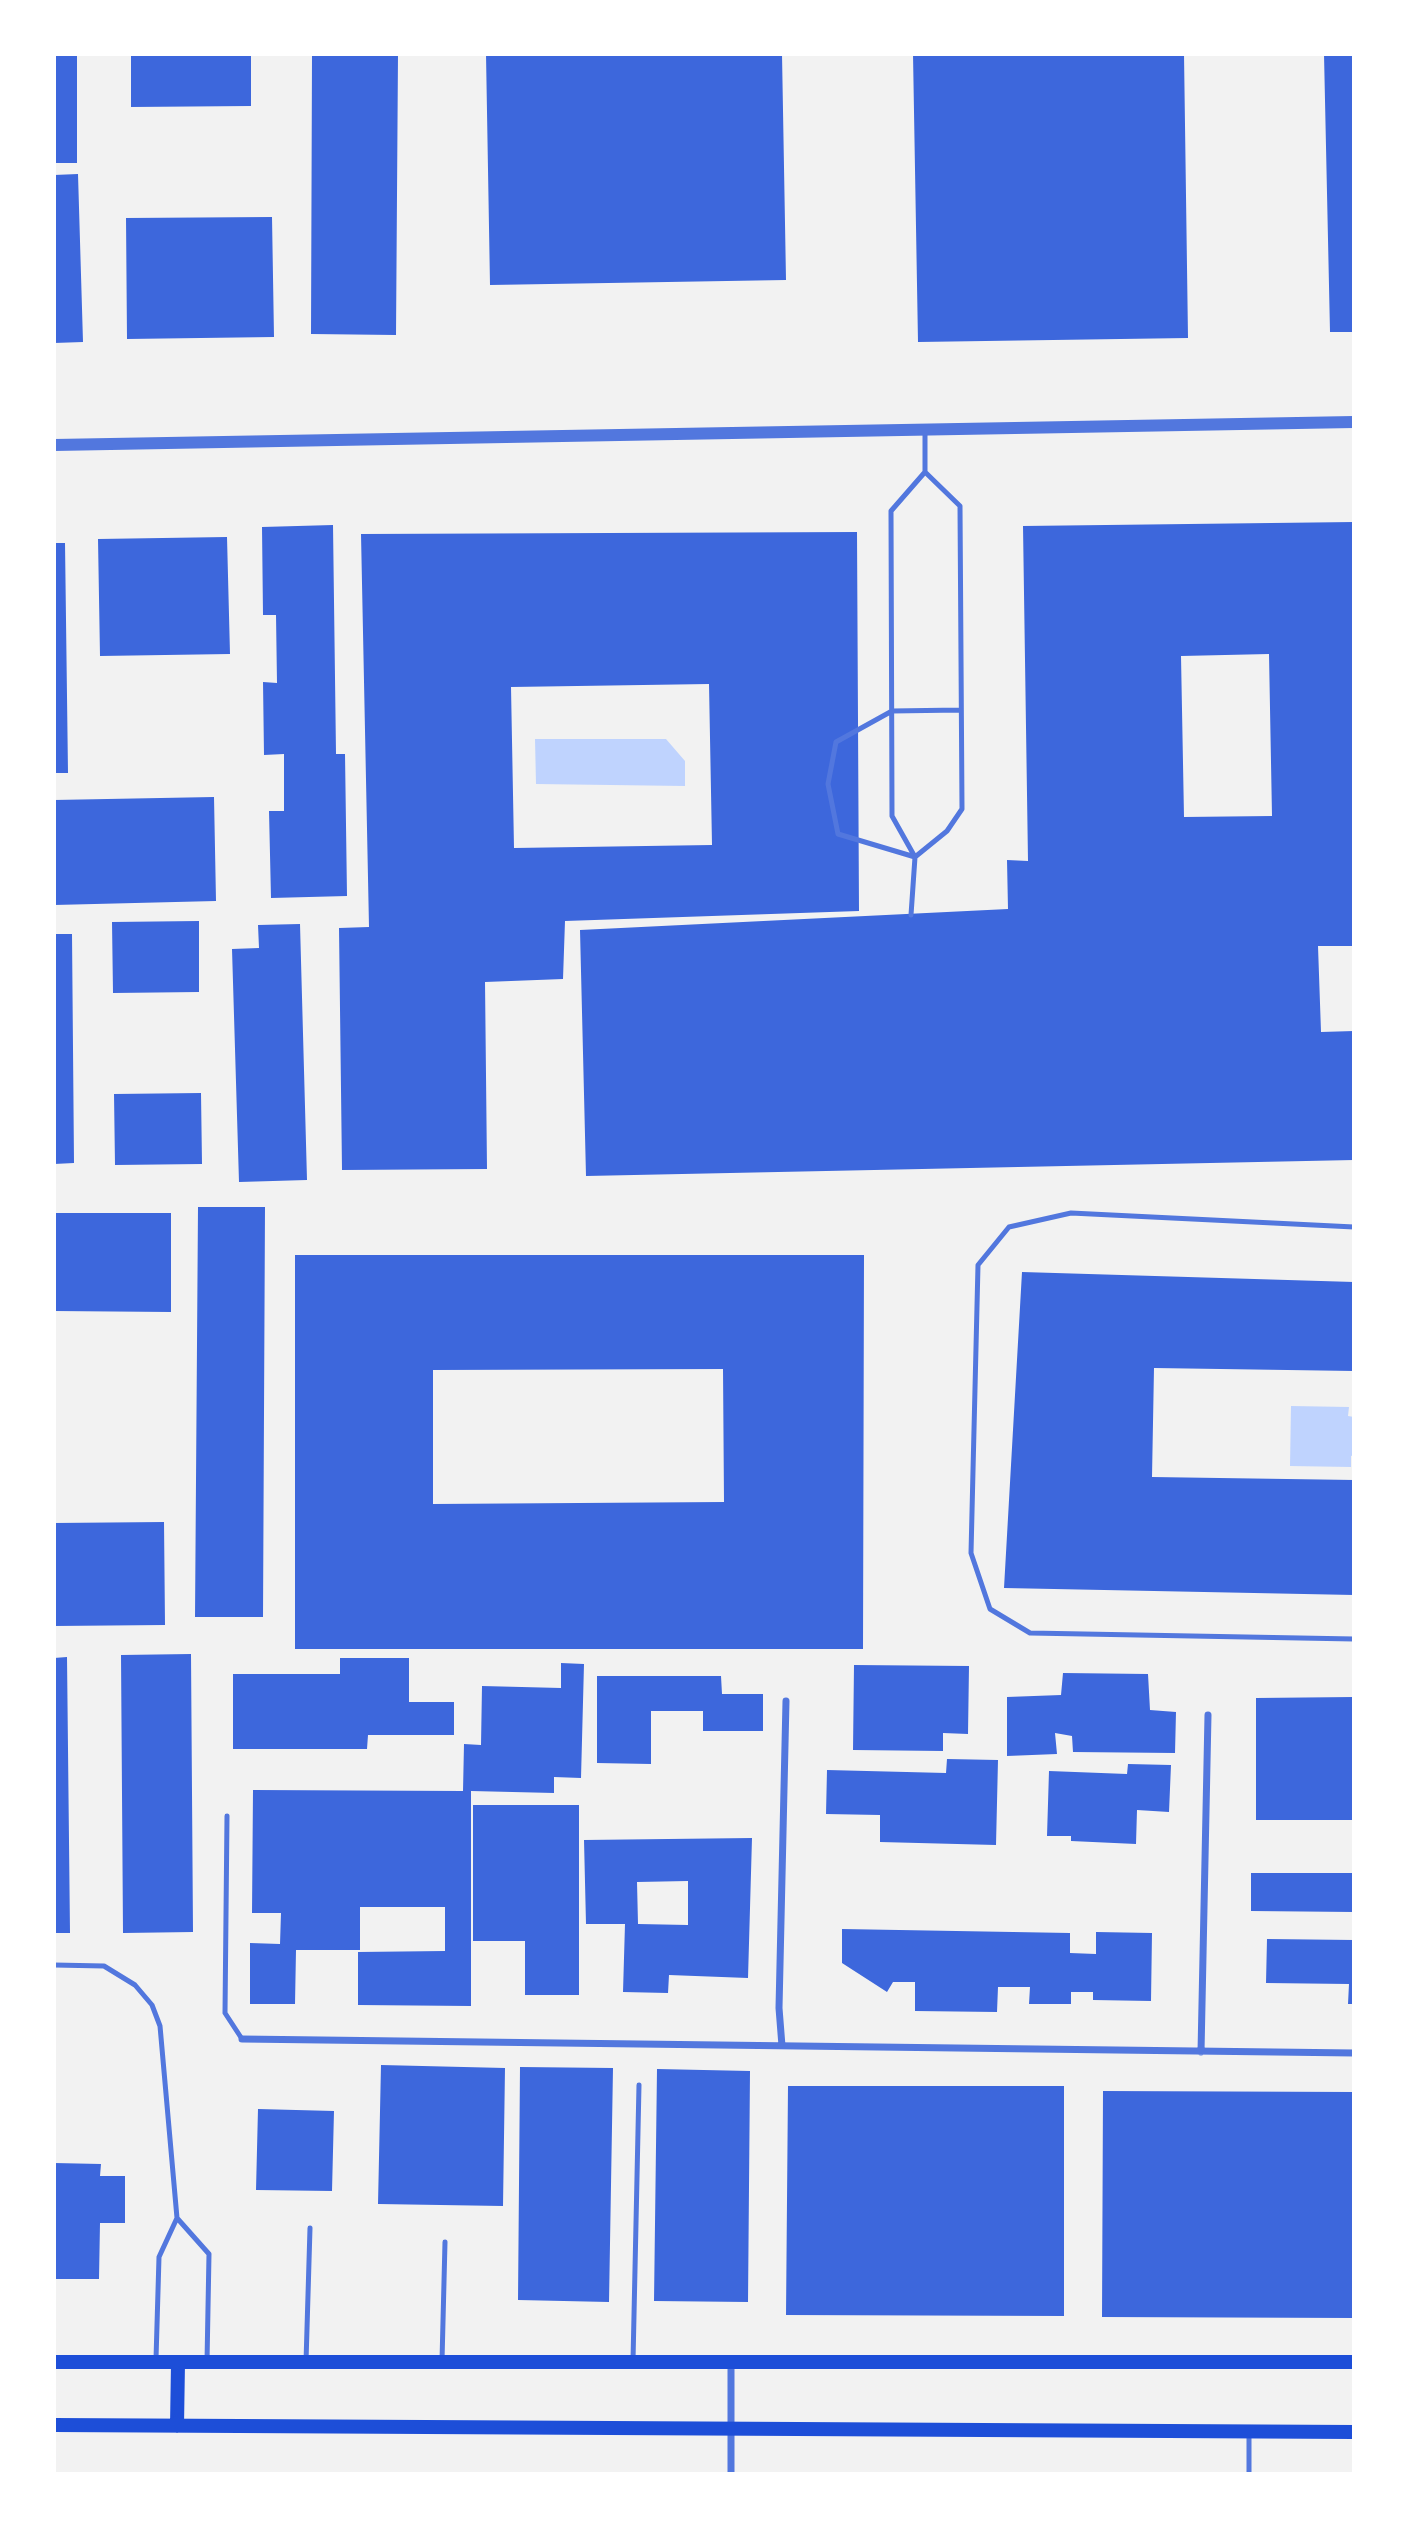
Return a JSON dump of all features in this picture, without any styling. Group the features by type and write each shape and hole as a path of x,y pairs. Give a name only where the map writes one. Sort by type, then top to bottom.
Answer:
{"main road":[{"path":"54,2362 1354,2362"},
{"path":"177,2426 178,2363"},
{"path":"54,2425 1354,2432"}],"street":[{"path":"54,445 1354,422"},
{"path":"782,2046 779,2008 786,1701"},
{"path":"1201,2052 1208,1715"},
{"path":"242,2039 1354,2053"},
{"path":"731,2361 731,2474"}],"lane":[{"path":"911,915 915,857 892,816 891,511 925,472 925,429"},
{"path":"915,857 947,831 962,809 960,506 925,472"},
{"path":"915,857 838,834 828,784 836,742 892,711 960,710"},
{"path":"1354,1227 1071,1213 1009,1227 978,1265 971,1553 990,1609 1030,1633 1354,1639"},
{"path":"227,1816 225,2013 242,2039"},
{"path":"54,1965 104,1966 135,1985 152,2005 160,2026 177,2218 159,2257 156,2363"},
{"path":"633,2361 639,2085"},
{"path":"177,2218 209,2254 207,2362"},
{"path":"306,2362 310,2228"},
{"path":"442,2361 444,2242"},
{"path":"1249,2431 1249,2474"}],"water":[{"path":"535,739 666,739 685,761 685,786 536,784"},
{"path":"1291,1406 1349,1407 1348,1416 1354,1417 1354,1455 1351,1456 1351,1467 1290,1466"}],"building":[{"path":"54,54 77,54 77,163 54,163"},
{"path":"131,54 251,54 251,106 131,107"},
{"path":"312,54 398,54 396,335 311,334"},
{"path":"486,54 782,54 786,280 490,285"},
{"path":"913,54 1184,54 1188,338 918,342"},
{"path":"1324,54 1354,54 1354,332 1330,332"},
{"path":"78,174 83,342 54,343 54,175"},
{"path":"272,217 274,337 127,339 126,218"},
{"path":"1354,522 1354,946 1318,946 1321,1032 1354,1031 1354,1160 586,1176 580,930 1008,909 1007,860 1028,861 1023,526","holes":["1269,654 1272,816 1184,817 1181,656"]},
{"path":"333,525 336,754 345,754 347,896 271,898 269,811 284,811 284,754 264,755 263,682 277,683 276,615 263,615 262,527"},
{"path":"857,532 859,911 565,921 563,979 485,982 487,1169 342,1170 339,928 369,927 361,534","holes":["709,684 712,845 514,848 511,687"]},
{"path":"227,537 230,654 100,656 98,539"},
{"path":"54,543 65,543 68,773 54,773"},
{"path":"214,797 216,901 54,905 54,800"},
{"path":"199,921 199,992 113,993 112,922"},
{"path":"300,924 307,1180 239,1182 232,949 259,948 258,925"},
{"path":"54,934 72,934 74,1163 54,1164"},
{"path":"201,1093 202,1164 115,1165 114,1094"},
{"path":"198,1207 265,1207 263,1617 195,1617"},
{"path":"54,1213 171,1213 171,1312 54,1311"},
{"path":"295,1255 864,1255 863,1649 295,1649","holes":["723,1369 724,1502 433,1504 433,1370"]},
{"path":"1022,1272 1354,1282 1354,1371 1154,1368 1152,1477 1354,1480 1354,1595 1004,1588"},
{"path":"164,1522 165,1625 54,1626 54,1523"},
{"path":"191,1654 193,1932 123,1933 121,1655"},
{"path":"67,1657 70,1933 54,1933 54,1658"},
{"path":"340,1658 409,1658 409,1702 454,1702 454,1735 368,1735 367,1749 233,1749 233,1674 340,1674"},
{"path":"561,1663 584,1664 581,1778 554,1777 554,1793 471,1791 471,2006 358,2005 358,1952 445,1951 445,1907 360,1907 360,1950 296,1950 295,2004 250,2004 250,1943 280,1944 281,1913 252,1913 253,1790 463,1791 464,1744 481,1745 482,1686 561,1688"},
{"path":"854,1665 969,1666 968,1734 943,1733 943,1751 853,1750"},
{"path":"1063,1673 1148,1674 1150,1710 1176,1712 1175,1753 1073,1752 1072,1736 1055,1733 1057,1754 1007,1756 1007,1697 1061,1695"},
{"path":"597,1676 721,1676 722,1694 763,1694 763,1731 703,1731 703,1711 651,1711 651,1764 597,1763"},
{"path":"1354,1697 1354,1820 1256,1820 1256,1698"},
{"path":"947,1759 998,1760 996,1845 880,1842 880,1815 826,1814 827,1770 946,1773"},
{"path":"1128,1764 1171,1765 1169,1812 1137,1810 1136,1844 1071,1841 1071,1836 1047,1836 1049,1771 1127,1774"},
{"path":"473,1805 579,1805 579,1995 525,1995 525,1941 473,1941"},
{"path":"752,1838 748,1978 669,1975 668,1993 623,1992 625,1924 586,1924 584,1840","holes":["688,1881 688,1925 638,1924 637,1882"]},
{"path":"1251,1873 1354,1873 1354,1912 1251,1911"},
{"path":"842,1929 1070,1933 1070,1953 1096,1954 1096,1932 1152,1933 1151,2001 1093,2000 1093,1992 1071,1992 1071,2004 1029,2004 1030,1987 998,1987 997,2012 915,2011 915,1982 893,1982 887,1992 842,1963"},
{"path":"1267,1939 1354,1940 1354,2004 1348,2004 1349,1984 1266,1983"},
{"path":"381,2065 505,2068 503,2206 378,2204"},
{"path":"520,2067 613,2068 609,2302 518,2300"},
{"path":"657,2069 750,2071 748,2302 654,2301"},
{"path":"788,2086 1064,2086 1064,2316 786,2315"},
{"path":"1103,2091 1354,2092 1354,2318 1102,2317"},
{"path":"258,2109 334,2111 332,2191 256,2190"},
{"path":"54,2163 101,2164 100,2176 125,2176 125,2223 100,2223 99,2279 54,2279"}]}
